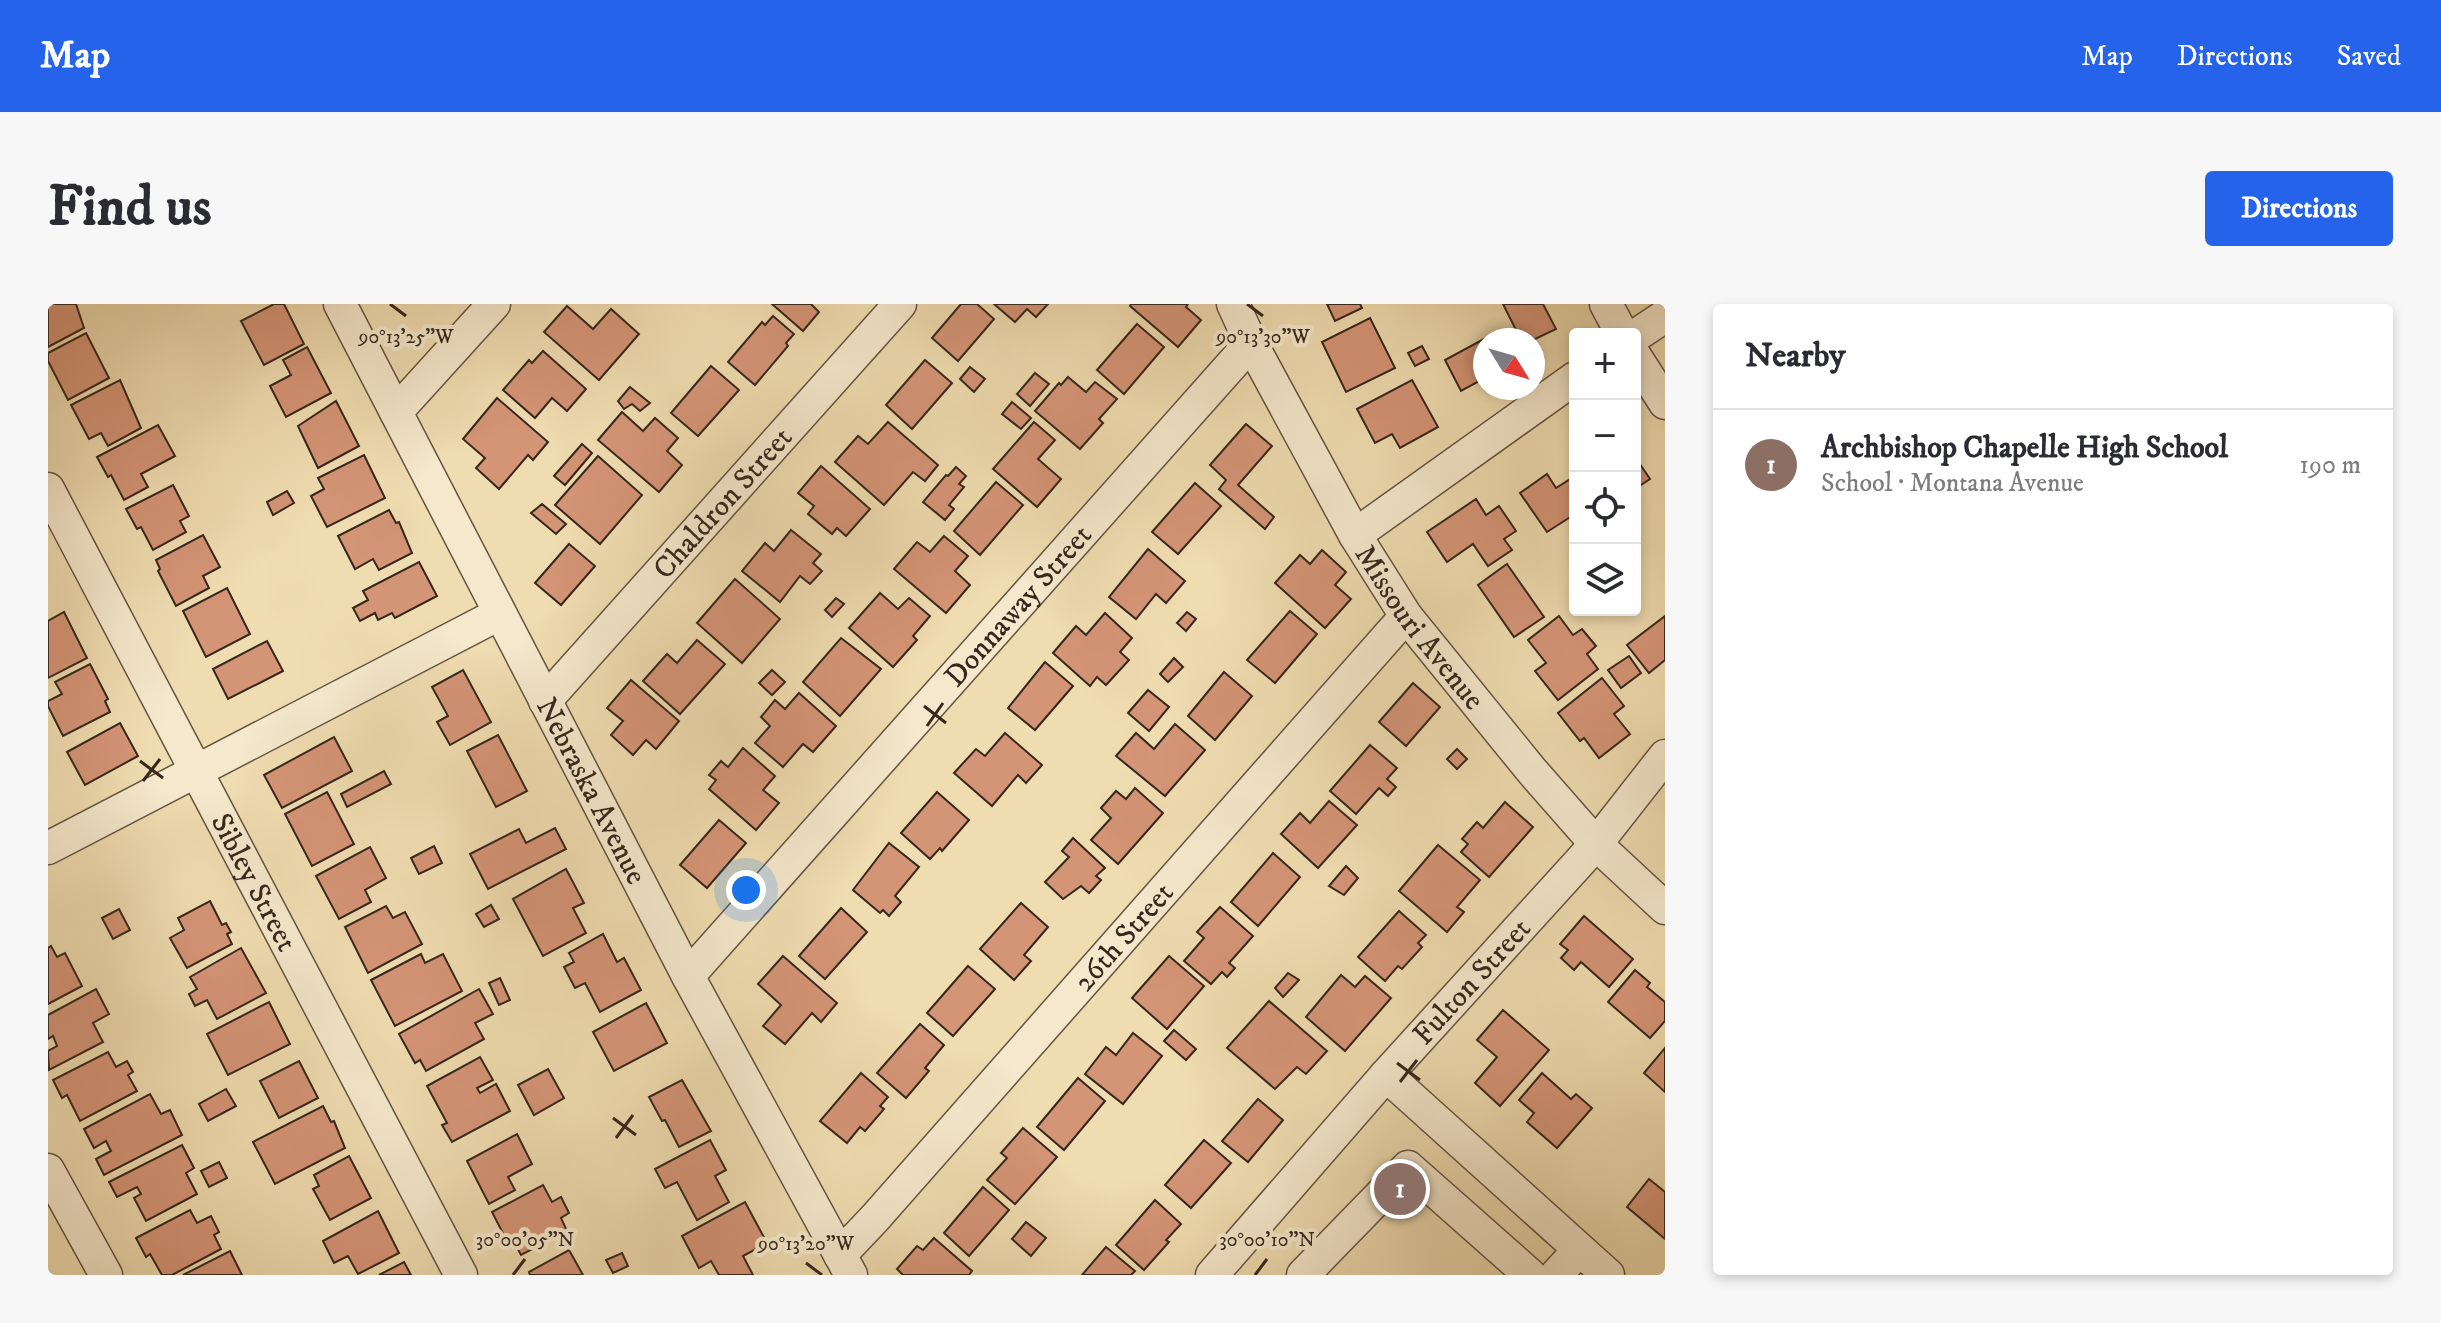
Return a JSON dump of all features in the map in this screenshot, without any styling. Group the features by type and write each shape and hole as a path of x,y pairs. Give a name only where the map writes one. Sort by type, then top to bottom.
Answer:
{"street":[{"name":"Nebraska Avenue","path":"340,304 688,976 845,1265"},
{"path":"396,412 494,304"},
{"name":"Chaldron Street","path":"545,701 900,304"},
{"name":"Missouri Avenue","path":"1233,304 1355,535 1406,616 1532,771 1596,844 1665,908"},
{"path":"1606,304 1619,328"},
{"path":"1641,332 1665,316"},
{"name":"Donnaway Street","path":"688,976 1251,343"},
{"path":"1641,365 1665,403"},
{"path":"1355,535 1569,382"},
{"name":"Sibley Street","path":"48,489 461,1275"},
{"path":"48,848 499,614"},
{"name":"26th Street","path":"845,1265 886,1207 1406,616"},
{"name":"Fulton Street","path":"1212,1275 1386,1075 1596,844 1665,756"},
{"path":"1386,1075 1608,1275"},
{"path":"1303,1275 1408,1167 1530,1275"},
{"path":"48,1170 106,1275"},
{"path":"1556,1275 1579,1250"}],"building":[{"path":"48,304 76,304 84,328 48,347"},
{"path":"274,304 284,304 304,344 264,365 241,321"},
{"path":"772,304 811,304 819,312 803,331"},
{"path":"961,304 977,304 994,319 958,361 932,338"},
{"path":"994,304 1048,304 1036,317 1027,309 1015,322"},
{"path":"1131,304 1188,304 1186,307 1201,320 1178,347"},
{"path":"1327,304 1360,304 1362,308 1335,321"},
{"path":"1503,304 1543,304 1556,329 1545,334 1545,328 1515,328"},
{"path":"567,306 593,329 611,309 639,334 599,380 544,332"},
{"path":"773,316 794,334 786,343 788,346 755,385 728,362 762,322 765,325"},
{"path":"1370,318 1395,368 1346,392 1322,342"},
{"path":"1137,324 1164,347 1124,394 1097,370"},
{"path":"86,333 109,378 68,400 48,361 48,353"},
{"path":"1473,345 1473,384 1461,391 1445,360"},
{"path":"1422,346 1429,359 1415,366 1408,353"},
{"path":"307,347 331,393 286,417 270,386 291,375 283,360"},
{"path":"543,351 586,389 567,411 552,398 535,418 503,390 529,360 532,363"},
{"path":"925,360 952,383 912,429 886,405"},
{"path":"711,366 739,390 698,436 671,413"},
{"path":"970,367 985,379 974,392 960,379"},
{"path":"1035,373 1049,384 1030,406 1017,394"},
{"path":"1068,377 1086,392 1095,382 1117,399 1099,419 1103,423 1080,449 1035,411"},
{"path":"120,380 141,428 108,446 101,433 89,439 71,405"},
{"path":"1412,380 1438,427 1400,448 1392,434 1375,443 1357,409"},
{"path":"630,387 650,403 640,411 632,404 624,409 618,401"},
{"path":"497,398 548,442 533,460 528,455 499,489 476,468 485,458 463,439"},
{"path":"336,401 359,446 318,468 298,426"},
{"path":"1012,402 1031,418 1021,429 1002,414"},
{"path":"622,412 643,431 655,418 678,438 667,451 682,465 659,492 598,440"},
{"path":"888,422 938,465 925,481 913,472 884,505 835,462 858,436 868,444"},
{"path":"1034,422 1055,440 1038,459 1061,479 1037,507 993,469"},
{"path":"1246,424 1272,446 1238,485 1274,517 1265,529 1219,489 1226,480 1210,465"},
{"path":"158,425 175,456 141,474 148,487 124,500 97,457"},
{"path":"582,444 592,453 565,485 554,476"},
{"path":"364,455 385,498 327,527 311,496 324,489 318,478"},
{"path":"598,456 642,495 600,544 555,505"},
{"path":"821,466 870,509 846,536 837,528 832,534 808,514 814,506 798,493"},
{"path":"1641,466 1650,479 1641,485"},
{"path":"956,467 966,476 959,484 964,487 949,505 954,509 945,520 923,502"},
{"path":"1547,474 1556,488 1569,480 1569,518 1547,532 1520,493"},
{"path":"996,482 1023,505 980,555 954,531"},
{"path":"1195,483 1221,506 1178,554 1152,532"},
{"path":"173,485 189,516 180,521 186,532 153,550 141,527 137,529 126,509"},
{"path":"287,491 294,503 273,515 267,502"},
{"path":"1476,499 1486,515 1499,506 1516,531 1504,539 1512,550 1488,566 1473,544 1447,562 1427,532"},
{"path":"542,504 566,524 556,534 531,513"},
{"path":"389,510 396,523 399,522 412,553 379,570 373,559 355,569 338,536"},
{"path":"791,530 821,554 813,563 822,571 810,584 800,576 780,602 742,571 765,543 774,551"},
{"path":"203,535 220,567 203,576 209,588 176,606 158,571 156,560"},
{"path":"944,536 968,556 955,571 970,585 946,613 894,569 917,542 930,552"},
{"path":"569,544 595,566 561,605 535,583"},
{"path":"1148,549 1185,581 1166,603 1156,594 1136,619 1109,597"},
{"path":"1322,550 1346,572 1335,585 1351,599 1325,628 1275,583 1300,555 1310,564"},
{"path":"419,562 437,596 395,618 392,613 378,620 375,613 360,621 353,608 368,600 363,591"},
{"path":"1507,564 1544,617 1514,637 1478,585"},
{"path":"735,579 780,619 742,663 697,623"},
{"path":"227,588 250,634 206,657 183,611"},
{"path":"880,593 898,609 909,598 930,616 913,636 917,640 893,667 849,628"},
{"path":"836,598 844,604 832,617 825,610"},
{"path":"1290,611 1317,634 1275,683 1247,660"},
{"path":"64,612 87,658 48,678 48,621"},
{"path":"1187,612 1196,619 1186,631 1177,623"},
{"path":"1105,613 1132,638 1120,652 1129,660 1106,685 1097,677 1090,686 1053,653 1076,626 1086,635"},
{"path":"1559,616 1573,635 1582,629 1596,646 1587,654 1598,669 1558,700 1535,671 1546,663 1528,640"},
{"path":"1665,616 1665,660 1649,673 1627,645"},
{"path":"841,638 881,669 840,716 803,682"},
{"path":"697,640 725,664 680,714 643,681 667,654 677,663"},
{"path":"267,641 283,671 228,699 213,669"},
{"path":"1629,656 1641,673 1621,688 1608,670"},
{"path":"1174,658 1183,667 1168,682 1160,674"},
{"path":"1045,662 1073,686 1035,730 1008,708"},
{"path":"90,664 108,699 105,701 110,712 63,736 48,706 48,701 62,694 55,682"},
{"path":"463,670 491,722 450,745 437,722 448,716 432,687"},
{"path":"772,670 785,682 772,695 759,683"},
{"path":"1224,672 1252,696 1215,740 1188,716"},
{"path":"1602,678 1624,706 1614,714 1630,734 1599,758 1584,738 1580,741 1558,713"},
{"path":"631,680 679,721 656,749 646,740 633,755 611,735 623,721 607,708"},
{"path":"1413,683 1440,707 1406,746 1379,722"},
{"path":"1148,690 1169,707 1149,731 1128,713"},
{"path":"799,693 836,726 813,752 803,744 783,767 755,743 770,726 761,717 775,700 785,709"},
{"path":"120,723 138,756 85,785 67,752"},
{"path":"1175,724 1205,750 1165,796 1116,756 1136,733 1154,749"},
{"path":"1005,733 1042,765 1026,783 1018,775 992,806 954,773 976,749 985,756"},
{"path":"498,735 527,791 496,807 467,751"},
{"path":"334,737 352,771 282,808 264,775"},
{"path":"1370,745 1397,768 1387,779 1396,787 1388,796 1379,788 1356,814 1330,791"},
{"path":"743,748 775,776 763,790 779,803 756,830 709,789 716,780 709,775 721,761 728,767"},
{"path":"1457,749 1467,759 1457,769 1447,759"},
{"path":"384,771 391,784 347,807 341,794"},
{"path":"1135,788 1163,813 1118,864 1091,840 1111,818 1101,808 1116,791 1126,799"},
{"path":"327,792 354,844 312,866 285,814"},
{"path":"937,792 969,820 942,851 940,848 930,859 901,833"},
{"path":"1329,801 1357,825 1318,868 1281,834 1300,813 1310,823"},
{"path":"1505,802 1533,827 1489,877 1461,852 1468,844 1462,839 1477,822 1483,828"},
{"path":"719,820 746,843 707,888 680,865"},
{"path":"555,828 566,849 488,889 470,854 519,829 526,843"},
{"path":"1073,838 1105,868 1096,876 1101,880 1089,893 1081,886 1063,899 1045,882 1069,857 1062,851"},
{"path":"889,843 919,867 895,896 901,902 889,916 883,910 880,913 853,890"},
{"path":"1438,845 1480,880 1457,907 1464,912 1447,932 1399,891"},
{"path":"434,846 442,863 419,874 411,858"},
{"path":"370,847 386,878 365,890 371,902 339,919 316,876"},
{"path":"1273,853 1300,877 1258,926 1231,902"},
{"path":"1346,866 1358,878 1344,895 1329,886"},
{"path":"566,869 584,903 573,908 586,933 543,956 513,899"},
{"path":"210,901 222,925 226,923 231,932 227,934 232,944 187,968 170,938 184,930 178,918"},
{"path":"1021,903 1048,927 1024,955 1031,961 1014,980 980,949"},
{"path":"491,905 499,919 484,927 476,914"},
{"path":"386,906 393,918 405,912 422,944 368,973 345,927"},
{"path":"1220,907 1253,936 1229,963 1235,968 1227,977 1222,972 1211,984 1184,961 1204,938 1197,932"},
{"path":"841,908 867,932 825,979 799,956"},
{"path":"119,909 130,930 113,939 102,918"},
{"path":"1399,911 1426,935 1418,943 1422,947 1402,969 1398,966 1385,981 1358,957"},
{"path":"1584,916 1633,959 1609,987 1581,962 1574,970 1561,958 1568,950 1560,944"},
{"path":"603,934 617,962 624,958 641,990 600,1012 585,983 575,988 564,967 574,962 569,953"},
{"path":"51,946 57,957 65,953 82,986 48,1004 48,948"},
{"path":"241,948 266,993 217,1019 207,1000 195,1006 189,994 197,989 190,977"},
{"path":"421,954 425,963 443,954 462,991 395,1026 371,980"},
{"path":"783,956 837,1003 821,1022 812,1013 785,1044 763,1026 781,1005 758,984"},
{"path":"1169,956 1204,986 1167,1029 1132,998"},
{"path":"968,966 995,989 953,1036 927,1013"},
{"path":"1635,970 1650,983 1647,987 1665,1002 1665,1021 1650,1038 1608,1002"},
{"path":"1288,973 1299,980 1283,997 1275,988"},
{"path":"1341,975 1355,987 1365,976 1391,998 1345,1051 1306,1017"},
{"path":"500,978 510,1000 499,1005 489,983"},
{"path":"96,989 109,1014 93,1023 103,1042 49,1070 48,1051 57,1046 53,1036 48,1039 48,1015"},
{"path":"479,989 493,1014 475,1023 484,1039 426,1071 420,1060 415,1063 399,1034"},
{"path":"1269,1001 1327,1051 1306,1074 1297,1067 1275,1089 1227,1048"},
{"path":"269,1002 290,1044 228,1075 207,1034"},
{"path":"646,1003 667,1043 614,1071 593,1032"},
{"path":"1503,1010 1549,1050 1500,1106 1475,1083 1497,1057 1477,1040"},
{"path":"920,1024 944,1045 925,1068 929,1071 906,1098 877,1073"},
{"path":"1174,1030 1196,1049 1186,1060 1164,1041"},
{"path":"1133,1033 1162,1056 1123,1104 1085,1074 1106,1047 1116,1055"},
{"path":"1665,1048 1665,1092 1644,1073"},
{"path":"108,1052 116,1067 127,1061 133,1072 128,1075 137,1091 80,1121 67,1095 62,1098 53,1080"},
{"path":"480,1057 493,1080 477,1088 480,1093 496,1084 510,1111 452,1142 442,1125 447,1123 427,1086"},
{"path":"299,1061 318,1098 279,1118 260,1081"},
{"path":"548,1069 564,1098 534,1115 518,1085"},
{"path":"861,1073 888,1097 880,1106 884,1109 865,1131 860,1127 847,1143 820,1121"},
{"path":"1542,1073 1571,1099 1576,1094 1592,1108 1557,1148 1527,1122 1534,1113 1519,1100"},
{"path":"1078,1078 1105,1101 1064,1150 1037,1127"},
{"path":"682,1080 711,1131 679,1147 649,1097"},
{"path":"226,1089 236,1106 208,1121 199,1104"},
{"path":"150,1094 161,1114 170,1110 182,1135 104,1175 96,1159 111,1151 106,1141 94,1148 84,1129"},
{"path":"1258,1099 1283,1120 1248,1162 1222,1141"},
{"path":"323,1106 331,1122 334,1121 345,1148 275,1184 253,1142"},
{"path":"1023,1128 1057,1157 1015,1204 987,1180 1007,1158 1001,1153"},
{"path":"517,1134 532,1164 508,1177 515,1190 489,1204 467,1161"},
{"path":"710,1140 726,1170 715,1176 729,1202 697,1220 677,1182 665,1188 655,1169"},
{"path":"1204,1140 1231,1163 1191,1208 1165,1185"},
{"path":"182,1145 194,1168 186,1173 197,1194 146,1221 134,1198 141,1194 137,1187 117,1197 109,1182"},
{"path":"349,1156 371,1198 330,1220 313,1189 319,1186 314,1175"},
{"path":"219,1162 227,1178 209,1187 201,1171"},
{"path":"1649,1179 1665,1192 1665,1239 1627,1207"},
{"path":"543,1185 552,1202 561,1197 569,1213 561,1218 567,1231 521,1255 514,1242 509,1245 492,1212"},
{"path":"983,1187 1009,1210 969,1256 944,1233"},
{"path":"1155,1200 1181,1224 1144,1270 1116,1245"},
{"path":"745,1202 767,1243 743,1256 753,1275 719,1275 711,1261 699,1268 682,1236"},
{"path":"190,1210 197,1223 211,1216 219,1232 214,1235 221,1249 172,1275 162,1275 150,1254 146,1257 136,1238"},
{"path":"378,1211 399,1253 358,1274 348,1256 334,1263 323,1241"},
{"path":"1026,1222 1046,1238 1031,1256 1012,1239"},
{"path":"934,1238 972,1271 969,1275 903,1275 897,1269 917,1246 923,1250"},
{"path":"1106,1247 1135,1271 1131,1275 1082,1275"},
{"path":"569,1250 583,1275 530,1275 529,1272"},
{"path":"230,1251 242,1275 183,1275"},
{"path":"622,1253 628,1266 613,1273 606,1260"},
{"path":"404,1262 411,1275 379,1275"}],"place":[{"name":"Archbishop Chapelle High School","path":"1400,1189"}]}
